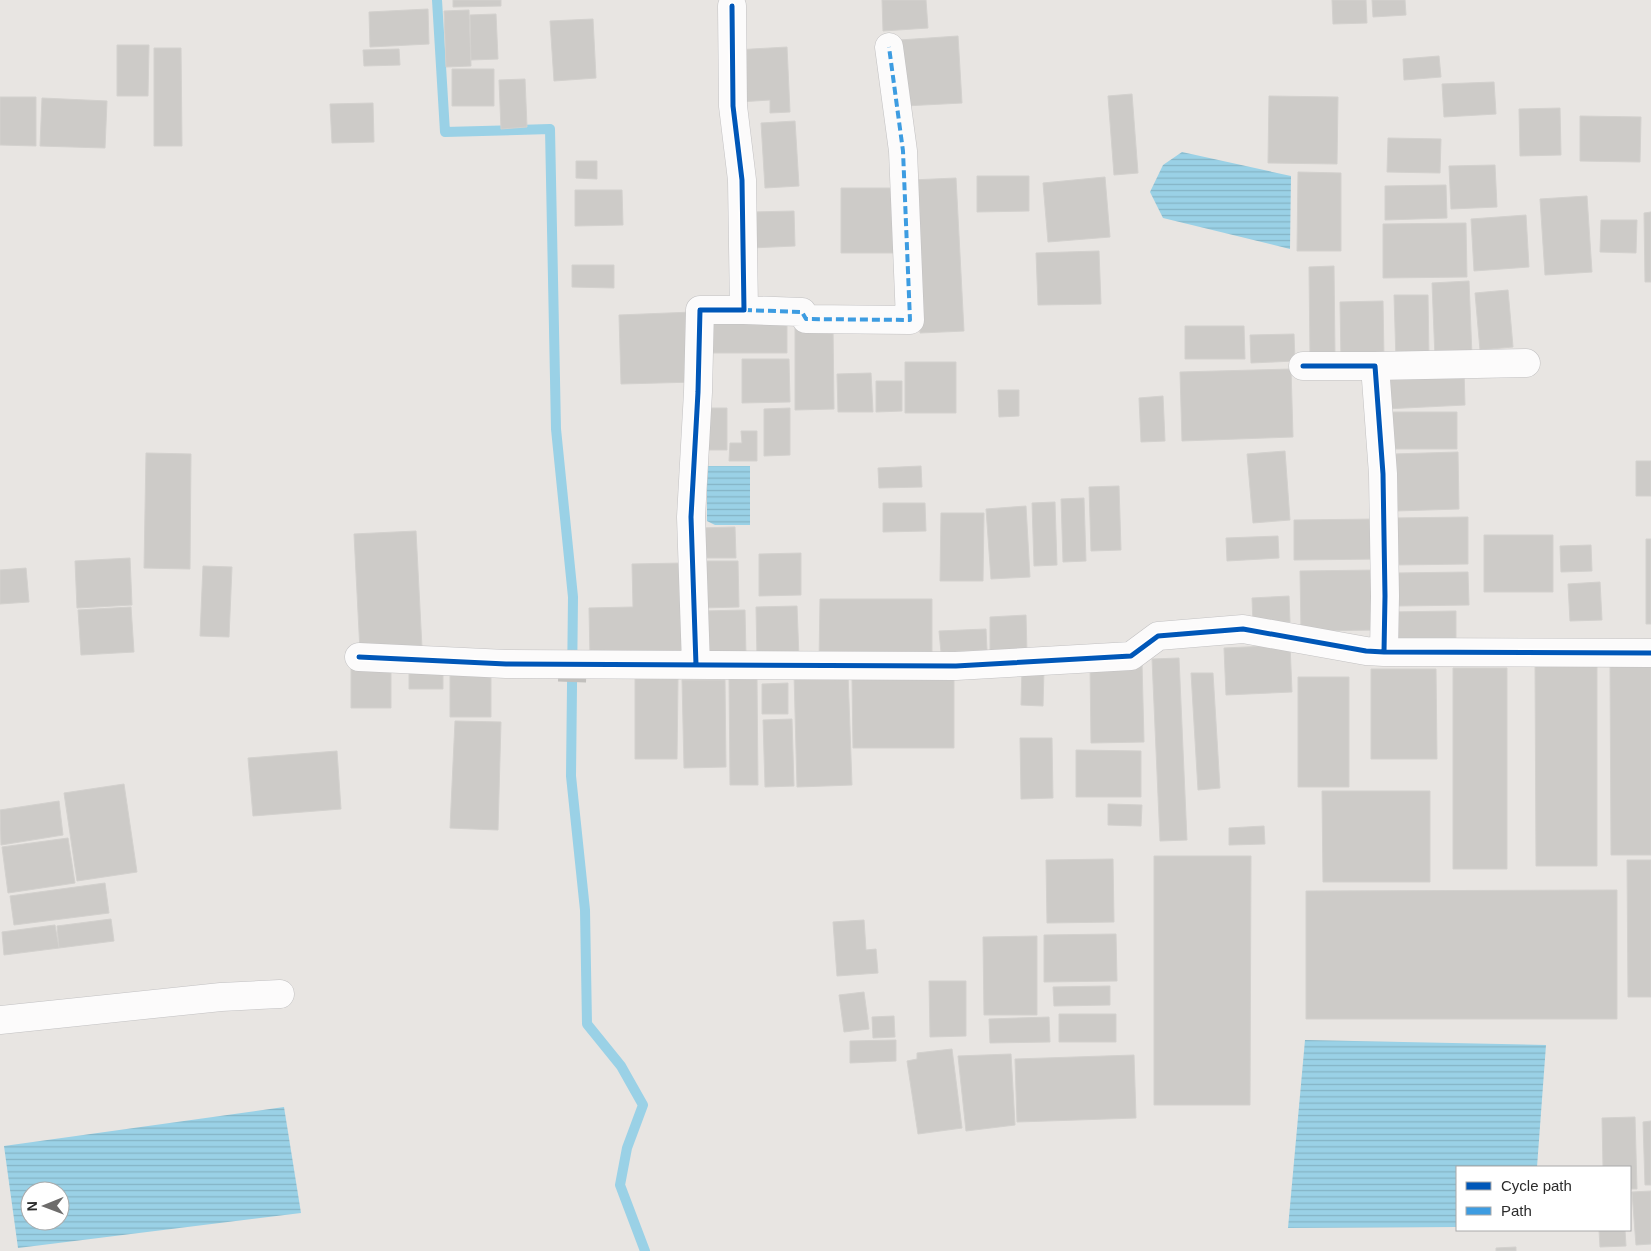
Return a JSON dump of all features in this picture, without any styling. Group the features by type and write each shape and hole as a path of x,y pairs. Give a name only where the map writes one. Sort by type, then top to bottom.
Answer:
{"street":[{"path":"732,6 733,106 742,180 744,310"},
{"path":"696,666 691,517 698,392 700,310 802,312 806,319 910,320 903,152 889,47"},
{"path":"1303,366 1526,363"},
{"path":"1374,366 1383,474 1384,652"},
{"path":"359,657 506,664 956,666 1131,656 1158,636 1243,629 1366,651 1651,653"},
{"path":"0,1020 221,997 280,994"}],"water":[{"path":"1182,152 1291,176 1290,249 1163,218 1150,192 1163,165"},
{"path":"707,466 750,466 750,525 715,525 707,521"},
{"path":"1305,1040 1546,1045 1537,1166 1456,1166 1456,1227 1288,1228"},
{"path":"284,1107 301,1213 18,1248 4,1146"}],"building":[{"path":"453,0 501,0 501,6 453,7"},
{"path":"882,0 926,0 928,28 883,31"},
{"path":"1332,0 1366,0 1367,23 1333,24"},
{"path":"1372,0 1405,0 1406,15 1373,17"},
{"path":"428,9 429,44 370,47 369,12"},
{"path":"469,10 471,66 446,67 444,11"},
{"path":"496,14 498,59 471,60 470,15"},
{"path":"593,19 596,78 554,81 550,21"},
{"path":"958,36 962,103 904,106 900,40"},
{"path":"117,45 149,45 148,96 117,96"},
{"path":"787,47 790,112 770,113 770,100 738,102 735,50"},
{"path":"154,48 181,48 182,146 154,146"},
{"path":"399,49 400,65 364,66 363,50"},
{"path":"1439,56 1441,77 1404,80 1403,59"},
{"path":"452,69 494,69 494,106 452,106"},
{"path":"525,79 527,127 501,129 499,80"},
{"path":"1494,82 1496,114 1444,117 1442,84"},
{"path":"1132,94 1138,173 1114,175 1108,96"},
{"path":"1269,96 1338,97 1337,164 1268,163"},
{"path":"0,97 36,97 36,146 0,145"},
{"path":"42,98 107,101 105,148 40,146"},
{"path":"373,103 374,142 332,143 330,104"},
{"path":"1560,108 1561,155 1520,156 1519,109"},
{"path":"1580,116 1641,117 1640,162 1580,161"},
{"path":"795,121 799,186 765,188 761,123"},
{"path":"1388,138 1441,139 1440,173 1387,172"},
{"path":"576,161 597,161 597,179 576,178"},
{"path":"1495,165 1497,207 1451,209 1449,166"},
{"path":"1298,172 1341,173 1341,251 1297,251"},
{"path":"977,176 1029,176 1029,211 977,212"},
{"path":"1105,177 1110,237 1048,242 1043,183"},
{"path":"956,178 964,331 920,333 912,180"},
{"path":"1446,185 1447,218 1385,220 1385,186"},
{"path":"841,188 898,188 899,253 841,253"},
{"path":"575,190 622,190 623,225 575,226"},
{"path":"1587,196 1592,272 1545,275 1540,199"},
{"path":"794,211 795,246 751,248 751,212"},
{"path":"1651,212 1651,282 1645,282 1644,213"},
{"path":"1526,215 1529,267 1474,271 1471,219"},
{"path":"1601,220 1637,220 1636,253 1600,252"},
{"path":"1466,223 1467,277 1383,278 1383,224"},
{"path":"1099,251 1101,304 1038,305 1036,253"},
{"path":"572,265 614,265 614,288 572,287"},
{"path":"1334,266 1335,356 1310,356 1309,267"},
{"path":"1469,281 1472,356 1435,358 1432,283"},
{"path":"1508,290 1513,347 1480,350 1475,293"},
{"path":"1394,295 1428,295 1429,359 1396,360"},
{"path":"1383,301 1384,359 1341,360 1340,302"},
{"path":"693,312 695,382 621,384 619,315"},
{"path":"787,316 787,353 707,353 707,317"},
{"path":"1185,326 1244,326 1245,359 1185,359"},
{"path":"795,327 833,327 834,409 795,410"},
{"path":"1294,334 1295,361 1251,363 1250,335"},
{"path":"742,359 789,359 790,402 742,403"},
{"path":"905,362 956,362 956,413 905,413"},
{"path":"1291,369 1293,437 1182,441 1180,372"},
{"path":"1464,370 1465,405 1384,409 1383,373"},
{"path":"871,373 873,412 838,412 837,374"},
{"path":"876,381 902,381 902,411 876,412"},
{"path":"998,390 1019,390 1019,416 999,417"},
{"path":"1163,396 1165,441 1141,442 1139,398"},
{"path":"702,408 727,408 727,450 702,450"},
{"path":"790,408 790,455 764,456 764,409"},
{"path":"1391,412 1457,412 1457,449 1391,449"},
{"path":"741,431 757,431 757,461 729,461 730,443 742,443"},
{"path":"1285,451 1290,520 1253,523 1247,454"},
{"path":"1458,452 1459,509 1395,511 1393,454"},
{"path":"146,453 191,454 190,569 144,568"},
{"path":"1636,461 1651,461 1651,496 1636,496"},
{"path":"921,466 922,487 879,488 878,468"},
{"path":"1119,486 1121,550 1091,551 1089,487"},
{"path":"1084,498 1086,561 1063,562 1061,499"},
{"path":"1055,502 1057,565 1034,566 1032,503"},
{"path":"883,503 925,503 926,531 883,532"},
{"path":"1026,506 1030,577 991,579 986,509"},
{"path":"941,513 984,513 983,581 940,581"},
{"path":"1468,517 1468,564 1394,565 1394,518"},
{"path":"1379,519 1379,559 1294,560 1294,520"},
{"path":"735,527 736,558 700,558 700,528"},
{"path":"416,531 422,648 360,651 354,534"},
{"path":"1484,535 1553,535 1553,592 1484,592"},
{"path":"1278,536 1279,558 1227,561 1226,538"},
{"path":"1646,539 1651,539 1651,624 1646,624"},
{"path":"1591,545 1592,571 1561,572 1560,546"},
{"path":"801,553 801,595 759,596 759,554"},
{"path":"130,558 132,605 77,608 75,561"},
{"path":"700,561 738,561 739,607 701,608"},
{"path":"683,563 685,653 590,656 589,608 633,607 632,564"},
{"path":"203,566 232,567 229,637 200,636"},
{"path":"26,568 29,602 0,604 0,570"},
{"path":"1378,570 1378,630 1301,631 1300,571"},
{"path":"1468,572 1469,605 1397,606 1396,573"},
{"path":"1600,582 1602,620 1570,621 1568,584"},
{"path":"1289,596 1290,622 1253,624 1252,598"},
{"path":"820,599 932,599 932,663 819,663"},
{"path":"797,606 799,658 757,658 756,607"},
{"path":"131,607 134,652 81,655 78,610"},
{"path":"745,610 746,656 705,657 704,611"},
{"path":"1456,611 1456,646 1390,648 1389,612"},
{"path":"1026,615 1027,654 990,655 990,617"},
{"path":"986,629 987,650 941,652 939,631"},
{"path":"1290,645 1292,692 1226,695 1224,648"},
{"path":"1179,658 1187,840 1160,841 1152,659"},
{"path":"1597,662 1597,866 1536,866 1535,663"},
{"path":"1090,663 1142,663 1144,742 1091,743"},
{"path":"1651,664 1651,855 1611,855 1610,665"},
{"path":"391,665 391,708 351,708 351,666"},
{"path":"1022,668 1044,669 1043,706 1021,705"},
{"path":"1453,668 1507,668 1507,869 1453,869"},
{"path":"1371,669 1436,669 1437,759 1371,759"},
{"path":"409,671 443,671 443,689 409,689"},
{"path":"848,673 852,785 797,787 794,674"},
{"path":"1191,673 1213,673 1220,788 1198,790"},
{"path":"450,674 491,674 491,717 450,717"},
{"path":"729,677 757,677 758,785 730,785"},
{"path":"1298,677 1349,677 1349,787 1298,787"},
{"path":"635,679 678,679 677,759 635,759"},
{"path":"852,679 954,679 954,748 853,748"},
{"path":"682,680 725,680 726,767 684,768"},
{"path":"788,683 788,714 762,714 762,684"},
{"path":"792,719 794,786 765,787 763,720"},
{"path":"455,721 501,722 498,830 450,828"},
{"path":"1020,738 1052,738 1053,798 1021,799"},
{"path":"1076,750 1141,751 1141,797 1076,797"},
{"path":"337,751 341,809 253,816 248,758"},
{"path":"124,784 137,872 77,881 64,793"},
{"path":"1322,791 1430,791 1430,882 1323,882"},
{"path":"59,801 63,835 1,845 0,810"},
{"path":"1108,804 1142,805 1141,826 1108,825"},
{"path":"1264,826 1265,844 1229,845 1229,828"},
{"path":"68,838 75,883 8,893 2,847"},
{"path":"1154,856 1251,856 1250,1105 1154,1105"},
{"path":"1113,859 1114,922 1047,923 1046,860"},
{"path":"1627,860 1651,860 1651,997 1628,997"},
{"path":"105,883 109,913 14,925 10,896"},
{"path":"1617,890 1617,1019 1306,1019 1306,891"},
{"path":"111,919 114,941 59,948 57,926"},
{"path":"864,920 866,950 876,949 878,973 837,976 833,922"},
{"path":"55,925 59,948 4,955 2,932"},
{"path":"1116,934 1117,981 1044,982 1044,935"},
{"path":"1037,936 1037,1015 984,1015 983,937"},
{"path":"929,981 966,981 966,1036 930,1037"},
{"path":"1110,986 1110,1005 1054,1006 1053,987"},
{"path":"864,992 869,1029 844,1032 839,995"},
{"path":"1059,1014 1116,1014 1116,1042 1059,1042"},
{"path":"894,1016 895,1037 873,1038 872,1017"},
{"path":"1049,1017 1050,1042 990,1043 989,1019"},
{"path":"896,1040 896,1061 850,1063 850,1041"},
{"path":"952,1049 962,1128 918,1134 907,1061 917,1059 917,1053"},
{"path":"1011,1054 1015,1125 966,1131 958,1056"},
{"path":"1134,1055 1136,1118 1017,1122 1015,1059"},
{"path":"1635,1117 1637,1189 1631,1189 1631,1166 1603,1166 1602,1118"},
{"path":"1651,1121 1651,1185 1645,1185 1643,1122"},
{"path":"1651,1191 1651,1244 1636,1245 1632,1192"},
{"path":"1599,1231 1625,1231 1626,1246 1600,1247"},
{"path":"1516,1247 1516,1251 1496,1251 1496,1248"}],"waterway":[{"path":"437,0 445,132 550,129 556,429 573,597 571,776 585,910 587,1024 621,1066 643,1105 627,1148 620,1185 645,1251"}],"tunnel":[{"path":"572,682 573,650"}],"marked path":[{"path":"744,310 802,312 806,319 910,320 903,151 889,47"}],"cycle path":[{"path":"696,665 691,517 698,392 700,310 744,310 742,180 733,106 732,6"},
{"path":"1303,366 1375,366 1383,474 1384,652"},
{"path":"359,657 506,664 956,666 1131,656 1158,636 1243,629 1366,651 1651,653"}]}
